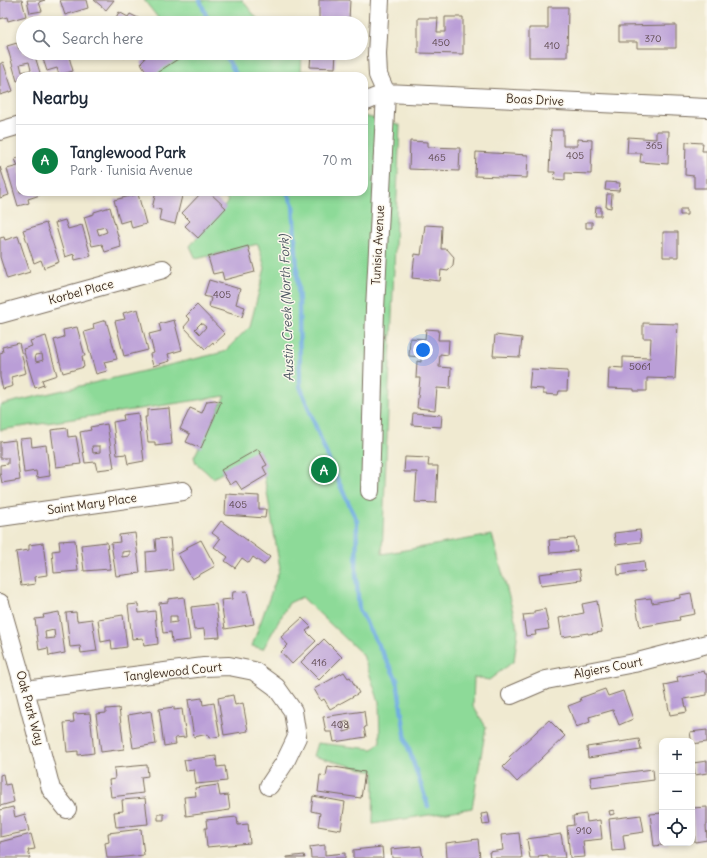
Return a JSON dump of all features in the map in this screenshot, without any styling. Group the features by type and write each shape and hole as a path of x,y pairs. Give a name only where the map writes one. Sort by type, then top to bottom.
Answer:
{"street":[{"name":"Tunisia Avenue","path":"370,491 375,309 386,93 378,76 377,54 380,0"},
{"name":"Boas Drive","path":"368,100 386,93 707,108"},
{"path":"0,131 16,126"},
{"name":"Korbel Place","path":"0,314 163,269"},
{"name":"Saint Mary Place","path":"0,517 183,491"},
{"name":"Oak Park Way","path":"0,603 51,789 68,808"},
{"name":"Algiers Court","path":"511,695 546,680 634,663 707,644"},
{"name":"Tanglewood Court","path":"25,690 204,667 229,666 254,671 276,686 293,712 297,737 285,762 269,786"}],"green space":[{"path":"144,0 242,0 255,16 157,16"},
{"path":"174,60 302,60 301,71 320,72 152,72"},
{"path":"368,117 400,125 382,554 492,535 518,630 514,661 489,680 474,677 473,706 486,727 472,808 373,824 374,772 313,756 317,743 373,749 380,742 379,702 363,655 302,597 289,603 263,649 252,646 280,568 260,452 213,478 196,463 194,457 225,396 0,430 0,405 224,352 250,326 265,268 258,244 196,259 190,246 229,201 223,196 368,196"}],"building":[{"path":"0,0 22,0 26,16 16,16 16,19 8,21 7,17 0,19"},
{"path":"27,0 45,0 39,2 42,11 30,13"},
{"path":"60,0 86,0 88,8 65,15"},
{"path":"94,0 114,0 106,10"},
{"path":"319,0 350,0 349,16 319,16"},
{"path":"548,7 568,7 567,57 529,57 529,28 548,28"},
{"path":"119,12 126,16 117,16"},
{"path":"445,17 463,17 463,54 418,53 418,18 438,18 437,32 445,32"},
{"path":"676,25 676,48 637,48 637,42 619,42 619,26"},
{"path":"16,43 16,60 36,60 40,72 22,72 16,72 16,78 7,46","holes":["29,62 31,70 22,72 20,64"]},
{"path":"43,60 70,60 73,71 58,72 57,68 47,71"},
{"path":"144,60 176,60 158,72 147,72 141,63"},
{"path":"310,60 336,60 335,68 310,67"},
{"path":"3,62 13,91 0,95 0,64"},
{"path":"551,130 563,130 563,146 577,146 577,139 592,140 591,174 565,173 565,180 554,179 555,172 549,172"},
{"path":"656,131 669,131 668,164 640,162 641,153 627,153 628,137 656,139"},
{"path":"410,141 428,142 428,147 460,148 459,171 409,169"},
{"path":"686,142 703,143 702,151 707,151 707,188 694,188 694,176 685,175"},
{"path":"476,152 528,155 527,178 475,176"},
{"path":"0,167 9,195 0,198"},
{"path":"16,167 16,196 37,196 28,199 29,203 18,206 7,169"},
{"path":"606,182 620,183 619,191 605,190"},
{"path":"607,194 612,194 611,208 606,207"},
{"path":"130,196 139,196 146,224 132,228 130,220 120,223 114,200"},
{"path":"155,196 182,196 175,224 159,220 161,210 152,208"},
{"path":"198,196 213,196 226,208 198,238 185,226 190,221 182,213"},
{"path":"110,207 121,247 105,252 102,244 92,246 84,217 94,214 94,212","holes":["105,227 107,232 99,235 97,229"]},
{"path":"596,207 601,207 601,216 595,216"},
{"path":"680,209 687,209 687,215 680,215"},
{"path":"65,220 68,229 82,225 91,256 75,260 74,254 65,257 55,223"},
{"path":"586,222 592,222 592,228 586,228"},
{"path":"46,223 59,262 44,268 41,260 34,263 23,230"},
{"path":"425,225 442,226 441,249 447,249 454,257 453,265 448,271 441,270 440,281 412,278 415,254 421,255"},
{"path":"663,232 678,232 678,257 663,257"},
{"path":"18,236 30,272 7,279 0,257 0,238 4,237 5,240"},
{"path":"248,246 255,272 224,280 222,272 213,274 208,257"},
{"path":"209,280 240,289 236,304 245,307 242,317 209,307 211,298 204,296"},
{"path":"197,305 225,334 214,344 213,342 205,349 184,327 190,320 186,316","holes":["201,323 206,327 200,334 195,329"]},
{"path":"138,309 148,350 124,356 115,321 125,319 123,313"},
{"path":"106,320 117,359 104,362 107,371 96,374 84,332 94,329 93,324"},
{"path":"174,320 182,350 168,354 170,361 153,366 150,354 154,353 149,334 161,331 159,324"},
{"path":"643,323 678,324 675,379 647,378 647,391 608,388 609,367 623,368 623,357 650,358 651,338 643,338"},
{"path":"77,327 85,356 82,356 84,367 63,373 54,340 64,337 63,330"},
{"path":"426,329 439,330 438,340 449,340 448,355 440,354 439,367 451,368 450,389 437,388 435,410 417,408 420,378 416,378 417,361 421,362 421,357 409,356 410,338 425,339"},
{"path":"495,335 522,338 520,357 493,356"},
{"path":"46,336 57,375 42,380 44,385 35,388 23,349 32,346 30,341","holes":["42,354 43,360 36,362 35,355"]},
{"path":"19,343 26,373 11,377 13,386 3,389 0,377 0,353 3,352 2,347"},
{"path":"531,369 568,371 567,391 559,391 558,395 543,394 543,389 529,388"},
{"path":"215,400 221,402 201,448 186,442 190,434 180,429 190,408 202,413 207,401"},
{"path":"169,408 172,444 155,446 155,442 148,442 145,417 147,417 147,410"},
{"path":"138,413 144,461 128,464 126,454 117,455 113,422 124,420 123,415"},
{"path":"413,413 442,415 441,427 412,425"},
{"path":"107,424 114,468 97,470 95,462 85,463 80,432 91,430 90,427","holes":["92,446 100,446 100,452 93,453"]},
{"path":"67,428 68,437 76,436 81,464 56,467 51,430"},
{"path":"31,438 32,447 46,445 50,476 37,478 36,471 24,473 20,439"},
{"path":"15,440 20,480 2,483 0,465 8,464 8,458 0,458 0,442"},
{"path":"258,449 267,465 263,467 267,475 242,490 236,481 230,485 221,470"},
{"path":"405,457 429,458 428,466 438,466 436,503 415,502 417,472 404,472"},
{"path":"226,494 259,496 259,509 266,509 265,518 225,515"},
{"path":"221,521 270,557 264,565 253,557 249,563 242,558 235,568 225,561 228,557 214,547 220,539 212,533"},
{"path":"640,530 641,542 616,545 614,533"},
{"path":"135,533 140,573 116,576 111,543 120,542 119,535","holes":["130,551 130,556 122,557 122,552"]},
{"path":"170,538 173,570 147,573 146,552 156,551 155,539"},
{"path":"575,538 577,551 550,553 549,540"},
{"path":"75,540 78,571 54,573 52,551 60,550 59,541"},
{"path":"201,540 215,566 192,579 178,554 187,549 185,548"},
{"path":"107,542 110,569 84,571 81,545"},
{"path":"43,543 47,575 34,577 35,584 21,586 16,552 29,550 29,545"},
{"path":"644,561 645,571 618,575 617,565"},
{"path":"579,569 581,580 541,585 539,574"},
{"path":"247,591 254,624 225,629 221,600 232,599 233,592"},
{"path":"691,593 695,614 679,617 680,620 640,627 635,600 651,598 652,603 680,598 680,595"},
{"path":"184,597 190,640 172,642 171,632 163,633 159,603 168,602 168,599","holes":["170,616 177,616 177,622 170,623"]},
{"path":"597,601 602,632 562,637 559,618 584,613 582,604"},
{"path":"138,604 139,613 155,611 158,644 144,646 143,638 132,639 128,605"},
{"path":"216,604 220,637 205,638 204,629 194,630 191,607"},
{"path":"545,609 549,629 535,631 536,635 526,636 523,615 534,614 534,611"},
{"path":"59,612 65,653 49,656 48,648 39,650 35,619 44,618 43,615","holes":["54,630 55,638 46,639 45,632"]},
{"path":"76,612 77,621 92,619 97,651 81,653 80,646 70,647 66,613"},
{"path":"123,615 127,647 112,649 111,640 101,642 98,619"},
{"path":"302,618 311,627 306,631 316,641 292,664 281,652 288,645 281,637"},
{"path":"324,639 342,657 319,680 301,662"},
{"path":"704,671 705,674 707,674 707,695 684,699 687,712 670,715 664,685 678,682 677,677"},
{"path":"344,672 348,678 350,677 359,693 330,709 324,699 321,701 314,689"},
{"path":"605,689 608,696 623,691 633,719 619,725 613,710 589,717 590,722 576,727 568,706 581,701 580,698"},
{"path":"233,695 235,705 243,703 248,731 224,735 218,698"},
{"path":"202,698 203,705 214,703 220,736 209,738 208,734 194,737 188,700"},
{"path":"174,707 174,710 182,709 186,737 175,738 176,744 164,746 159,709"},
{"path":"119,708 124,749 101,752 96,714 106,713 106,709"},
{"path":"151,711 156,744 133,748 128,715"},
{"path":"364,711 366,727 364,728 366,737 334,742 332,732 326,732 323,717","holes":["349,721 351,730 344,732 342,723"]},
{"path":"90,713 94,753 78,755 78,751 67,752 64,723 74,722 73,714"},
{"path":"549,720 565,736 517,782 503,767 511,759 509,757"},
{"path":"707,730 707,742 695,744 695,738 691,738 690,732"},
{"path":"639,739 641,750 588,758 587,747"},
{"path":"216,756 217,767 225,766 227,781 196,784 194,770 186,771 184,760"},
{"path":"707,761 707,773 695,775 695,763"},
{"path":"147,765 148,776 141,777 143,793 111,797 109,780 115,779 114,768"},
{"path":"328,766 365,772 361,798 318,792 320,775 326,776"},
{"path":"653,769 654,780 592,788 590,777"},
{"path":"3,774 5,785 10,784 14,802 0,806 0,775"},
{"path":"218,785 220,796 228,795 230,810 186,816 184,797 196,796 195,788"},
{"path":"313,796 345,802 341,830 318,826 320,813 311,811"},
{"path":"145,798 148,824 116,827 114,812 123,811 122,800"},
{"path":"13,807 15,817 25,814 29,831 0,837 0,810"},
{"path":"707,807 707,840 695,842 695,808"},
{"path":"614,810 614,814 610,815 609,811"},
{"path":"488,813 490,824 483,825 481,814"},
{"path":"659,813 659,845 654,846 650,814"},
{"path":"158,814 164,814 164,820 158,820"},
{"path":"586,814 587,822 600,820 602,839 583,841 585,857 570,858 567,826 574,825 573,816"},
{"path":"641,815 644,832 623,835 625,850 612,851 609,819"},
{"path":"237,817 238,825 248,824 250,843 207,847 205,828 207,828 206,820"},
{"path":"141,829 144,855 107,858 105,843 109,842 108,833"},
{"path":"519,833 522,858 490,858 489,852 503,850 501,835"},
{"path":"31,834 35,849 28,850 30,858 0,858 0,842"},
{"path":"561,834 565,858 548,858 548,855 538,856 539,858 530,858 527,839"},
{"path":"478,839 480,858 447,858 446,843"},
{"path":"325,845 325,855 345,853 345,858 311,858 310,847"},
{"path":"421,846 423,858 392,858 391,849"},
{"path":"382,847 383,858 353,858 353,850"},
{"path":"304,855 305,858 287,858 287,857"}],"waterway":[{"name":"Austin Creek (North Fork)","path":"200,0 206,16"},
{"name":"Austin Creek (North Fork)","path":"228,60 235,72"},
{"name":"Austin Creek (North Fork)","path":"289,196 293,205 299,303 300,386 332,468 357,521 356,573 359,609 397,680 406,741 428,806"}],"place":[{"name":"Tanglewood Park","path":"324,470"}]}
